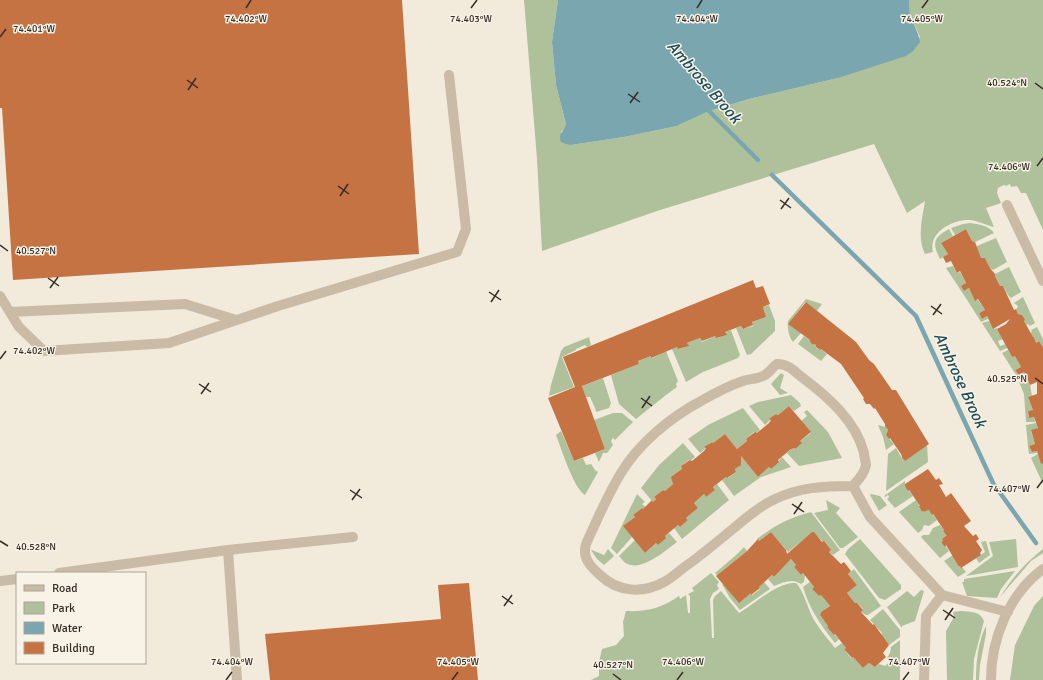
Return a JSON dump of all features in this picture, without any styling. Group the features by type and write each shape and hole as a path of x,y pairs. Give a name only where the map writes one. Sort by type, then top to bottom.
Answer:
{"street":[{"path":"0,296 19,327 44,351 169,342 457,252 466,229 449,75"},
{"path":"1007,206 1043,281"},
{"path":"10,312 185,304 236,320"},
{"path":"777,364 786,365 821,392 839,409 853,429 862,445 866,464 863,473 853,486 825,486 806,489 772,500 758,508 704,553 665,582 654,587 629,590 617,587 606,581 590,566 585,558 584,550 586,544 611,492 622,472 647,440 660,428 700,402 743,380 764,376 777,364"},
{"path":"853,486 870,517 942,595 1008,612"},
{"path":"66,572 228,550 353,537"},
{"path":"228,550 237,680"},
{"path":"991,680 995,650 1002,623 1016,598 1043,569"},
{"path":"0,581 16,579"},
{"path":"924,680 926,616 942,595"}],"green space":[{"path":"524,0 558,0 552,42 556,85 566,124 566,128 561,132 571,145 624,137 677,126 709,111 749,99 838,78 920,37 910,15 909,0 1043,0 1043,230 1026,193 1021,193 1017,186 1011,187 1010,184 1006,186 1004,185 998,188 997,193 1001,203 986,208 994,227 970,220 963,220 950,224 943,228 934,238 932,245 933,252 925,254 921,242 921,235 925,201 907,213 874,144 657,211 542,251 537,159"},
{"path":"970,223 987,227 994,233 975,242 972,241 966,229 955,235 951,228"},
{"path":"949,229 953,236 941,243 948,254 940,259 935,245 936,241 940,235"},
{"path":"996,238 1007,262 993,270 990,268 985,258 981,258 977,246"},
{"path":"953,266 957,273 960,272 966,283 962,286 964,291 969,288 975,300 978,300 985,310 979,313 982,319 987,316 988,319 981,322 946,268"},
{"path":"1009,267 1021,292 1011,298 1003,286 1000,286 995,276 995,274"},
{"path":"1023,297 1035,323 1030,326 1028,324 1026,325 1022,315 1018,314 1016,310 1018,306 1014,303"},
{"path":"806,299 822,304 817,311 805,302 789,324 801,333 793,342 790,338 788,321"},
{"path":"769,305 775,321 775,331 751,354 747,355 736,328 741,326 743,329 753,326 752,322 766,317 763,307"},
{"path":"989,321 994,329 997,328 1003,339 998,341 1000,346 1006,344 1007,348 1000,351 982,323"},
{"path":"1037,327 1043,339 1043,347 1039,341 1036,343 1034,337 1030,333 1032,332 1031,330"},
{"path":"731,330 740,355 738,358 703,372 686,382 672,349 677,347 679,349 688,346 687,343 700,338 702,342 715,336 717,338 726,335 725,332"},
{"path":"804,336 810,340 813,345 816,345 816,348 821,349 827,354 821,361 798,344"},
{"path":"589,337 591,345 587,347 585,345 562,357 574,387 549,396 561,351 564,347"},
{"path":"1008,350 1012,357 1015,355 1021,367 1015,370 1019,375 1024,372 1025,376 1018,378 1002,353"},
{"path":"666,351 678,381 676,384 677,387 636,419 619,404 611,375 639,364 638,361 651,356 652,358"},
{"path":"781,373 784,375 780,388 788,393 780,395 771,384"},
{"path":"1026,377 1030,385 1032,396 1028,397 1033,410 1028,411 1029,418 1034,417 1035,422 1026,422 1024,394 1019,382"},
{"path":"603,378 611,403 609,408 596,412 590,397 586,397 582,386"},
{"path":"791,395 800,403 801,406 794,411 789,406 778,415 776,414 765,425 749,406 758,402"},
{"path":"743,408 760,430 757,433 754,432 746,439 747,441 737,449 725,434 713,443 711,442 700,453 688,439 708,425"},
{"path":"807,410 828,432 842,458 799,466 787,453 791,449 795,449 800,441 811,433 801,421 807,416 804,412"},
{"path":"613,413 622,413 633,422 615,440 613,438 611,441 613,445 607,453 603,453 599,462 595,453 605,449 594,420"},
{"path":"1036,423 1038,428 1031,431 1035,444 1029,446 1032,452 1037,451 1037,453 1029,454 1026,425"},
{"path":"878,425 886,427 888,430 886,435 894,444 886,450 883,437"},
{"path":"561,431 574,461 583,458 586,465 591,464 598,472 585,495 572,477 564,458 556,435"},
{"path":"683,443 695,457 681,466 682,469 672,477 673,484 665,491 663,490 654,497 656,499 653,502 641,488 659,465"},
{"path":"927,445 928,462 886,491 888,454 896,448 903,460 905,460"},
{"path":"1038,454 1041,463 1043,463 1043,484 1031,458"},
{"path":"741,456 758,477 769,467 771,469 782,457 791,467 761,477 734,496 722,480 726,477 728,478 736,472 735,469 741,464"},
{"path":"905,481 905,486 913,496 895,508 887,499 889,497 888,495 885,497 884,496"},
{"path":"717,484 729,500 682,539 674,528 678,525 680,527 688,520 686,518 698,508 694,503 704,494 706,497 715,490 713,487"},
{"path":"637,494 645,502 642,504 646,507 643,509 642,508 633,515 635,517 624,526 632,537 617,554 611,548"},
{"path":"870,495 880,496 887,505 879,511"},
{"path":"826,500 840,508 836,513 858,537 843,548 840,548 814,513 828,510"},
{"path":"916,500 922,511 924,512 929,510 937,520 929,526 924,525 922,530 918,533 899,512"},
{"path":"811,512 840,550 833,555 829,552 831,550 813,532 788,552 771,532 759,541 757,539 782,522"},
{"path":"940,525 947,535 942,539 942,541 949,551 940,558 921,537 923,535 929,535 933,528"},
{"path":"669,533 677,542 654,559 640,565 634,565 625,563 619,556 635,540 645,553 656,543 658,545"},
{"path":"860,539 901,585 901,589 885,600 879,598 845,554 848,549"},
{"path":"1016,539 1018,567 966,576 993,556 989,542"},
{"path":"986,541 990,555 979,563 976,558 985,552 981,542"},
{"path":"744,547 747,551 716,576 717,575 715,573"},
{"path":"608,549 614,556 604,565 597,559 591,550 604,555"},
{"path":"1043,549 1043,553 1031,561 1000,597 1019,571"},
{"path":"953,555 959,567 962,567 966,572 958,577 944,561"},
{"path":"791,559 796,565 794,567 801,575 803,573 805,575 804,582 801,584 794,581 788,581 774,586 768,579 772,575 774,577"},
{"path":"854,569 881,606 868,615 861,612 863,609 855,603 847,593 857,585 848,574"},
{"path":"1015,571 1001,589 997,598 967,596 962,582 964,582 964,579"},
{"path":"711,573 719,582 717,585 719,589 713,593 710,599 712,638 714,638 713,600 721,591 739,613 774,589 789,583 796,583 799,586 814,620 835,648 842,643 846,648 844,649 851,658 853,657 863,668 869,663 875,667 879,664 885,666 890,662 887,658 891,647 900,640 900,680 591,680 599,676 599,662 602,649 616,645 624,636 623,622 626,611 647,610 666,604 679,596 680,599 686,595 688,613 690,613 690,596 688,594 694,591 692,588"},
{"path":"764,582 770,589 740,610 730,598 722,584 751,593 752,595 760,589 759,587"},
{"path":"810,582 814,587 812,589 819,596 821,595 830,606 821,612 820,615 828,626 827,627 839,639 835,643 820,623 809,602 803,587"},
{"path":"921,590 924,591 915,621 902,626 902,628 887,607 907,591 914,597"},
{"path":"1043,596 1043,680 1010,680 1015,645 1034,606"},
{"path":"883,609 900,630 900,637 889,645 881,635 882,633 870,620"},
{"path":"961,611 978,614 984,621 974,659 973,680 947,680 946,631 954,617 953,612"},
{"path":"986,626 979,680 976,680 978,652 981,638"}],"water":[{"path":"558,0 909,0 910,15 920,42 913,51 906,56 838,78 749,99 709,111 677,126 624,137 571,145 561,142 560,139 566,124 556,85 552,42"}],"building":[{"path":"0,0 402,0 419,254 13,280 2,108 0,108"},
{"path":"966,229 972,241 975,242 981,258 985,258 995,274 1000,286 1003,286 1014,310 1016,309 1018,314 1022,315 1036,343 1039,341 1043,347 1043,463 1041,464 1037,451 1032,452 1029,446 1035,444 1031,430 1038,428 1034,417 1029,418 1028,411 1033,410 1028,397 1037,394 1037,382 1030,385 1024,372 1019,375 1015,370 1021,367 1015,356 1012,357 997,329 1006,324 1010,319 993,329 987,316 982,319 979,313 985,310 978,299 975,301 969,288 964,291 961,286 966,283 960,271 957,273 951,261 946,263 943,257 948,254 941,243"},
{"path":"753,280 756,288 763,286 770,304 763,307 766,317 752,322 753,325 743,329 741,326 725,332 727,335 716,338 715,336 702,341 700,338 687,343 689,346 678,349 677,347 651,358 651,356 638,361 639,364 582,386 605,449 574,461 548,398 575,387 563,357"},
{"path":"806,302 856,342 892,390 896,390 929,444 905,461 904,459 903,460 901,454 890,438 889,439 886,435 888,430 875,408 874,409 870,404 866,404 863,399 864,398 841,364 816,347 816,345 813,345 810,340 788,324"},
{"path":"789,406 811,432 800,441 802,443 795,449 791,449 778,460 779,462 771,469 769,467 758,477 741,456 741,465 735,469 736,472 727,478 726,477 713,487 715,490 706,497 704,494 694,503 698,508 686,518 688,520 680,527 678,525 665,536 666,538 658,545 656,543 645,553 623,526 635,517 633,515 642,508 643,509 652,500 653,502 656,499 654,497 663,490 665,491 673,484 671,477 682,469 681,466 690,460 692,461 704,451 706,448 704,447 712,442 713,443 725,434 737,449 747,441 746,439 755,432 757,433 769,423 771,420 769,419 776,414 778,415"},
{"path":"928,469 936,480 939,478 943,484 939,485 946,497 951,493 971,521 964,526 973,536 976,534 979,539 976,541 982,550 980,553 981,555 961,568 946,545 945,547 942,543 942,539 947,535 943,531 944,530 929,510 922,512 920,506 905,486 905,484"},
{"path":"771,532 786,550 787,554 812,532 814,532 831,550 829,552 841,564 844,562 851,571 848,574 857,585 847,593 863,610 861,612 873,625 874,624 889,645 883,653 886,657 875,667 869,663 863,668 844,649 846,648 835,634 834,635 827,627 828,626 820,615 821,612 830,606 821,595 819,596 812,589 814,587 803,573 801,575 794,567 796,565 791,559 774,577 772,575 759,587 760,588 739,603 716,576 747,551 758,539 759,541"},
{"path":"469,583 478,680 270,680 265,634 441,619 438,585"}],"waterway":[{"name":"Ambrose Brook","path":"705,107 758,160"},
{"name":"Ambrose Brook","path":"772,175 916,316 993,483 1036,543"}]}
